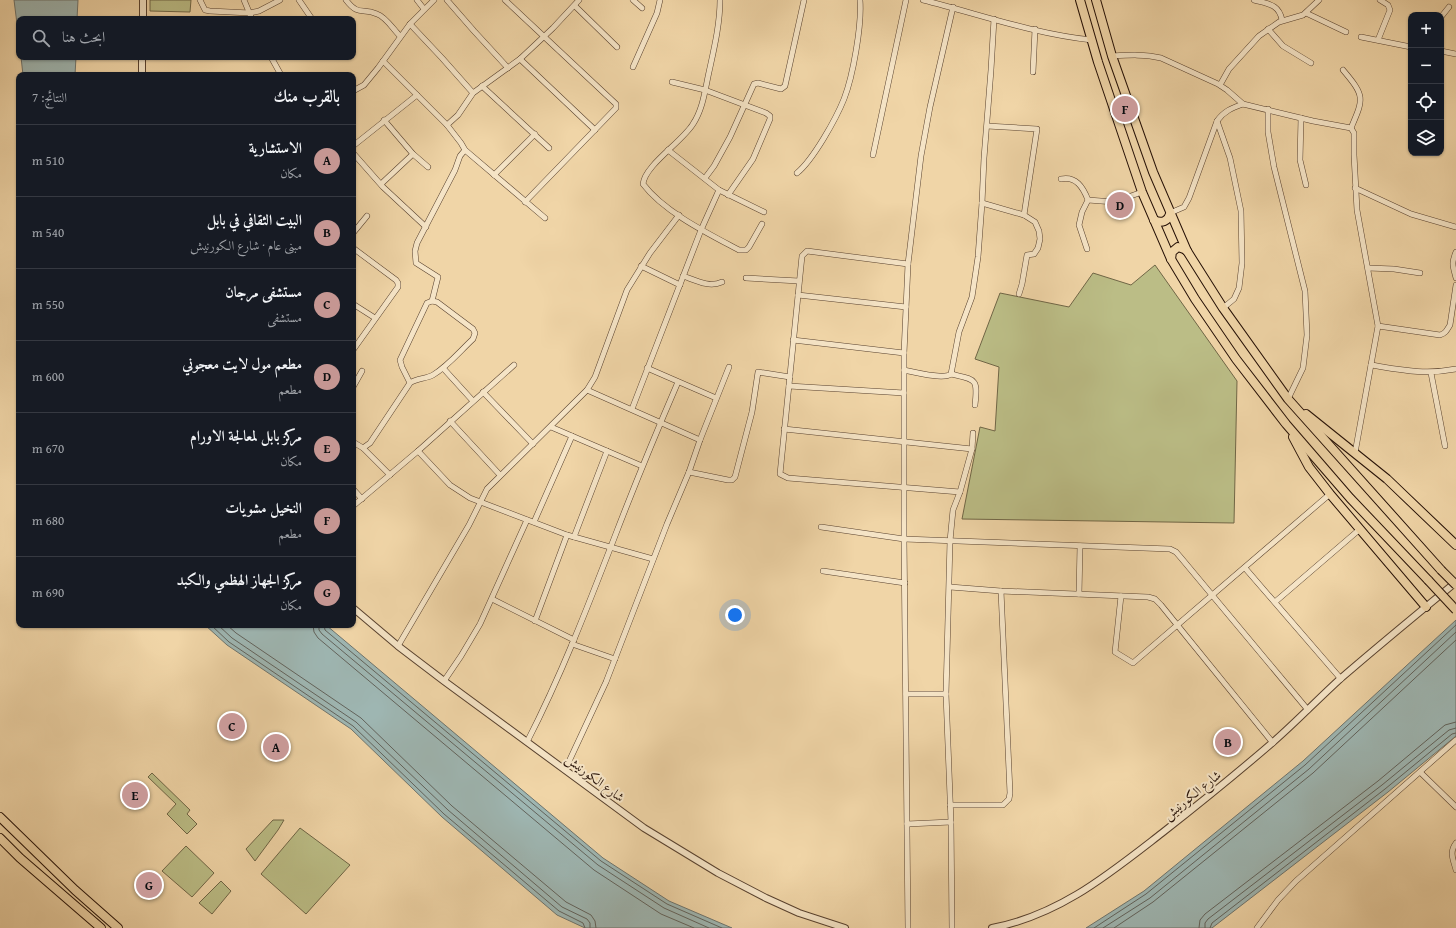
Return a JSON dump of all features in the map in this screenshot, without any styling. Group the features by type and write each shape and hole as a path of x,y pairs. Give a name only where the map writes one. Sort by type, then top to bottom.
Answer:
{"main road":[{"path":"1080,0 1118,125 1142,192 1171,259 1217,333 1286,424 1350,498 1456,610"},
{"path":"1096,0 1112,56 1153,172 1187,251 1223,308 1288,399 1456,585"},
{"path":"1154,220 1157,222 1164,221 1170,213"},
{"path":"1171,259 1174,249 1181,247 1187,251"},
{"path":"1288,399 1387,479 1456,545"},
{"path":"1286,424 1309,467 1330,494 1426,607"},
{"path":"0,818 74,890 118,928"},
{"path":"0,838 26,863 101,928"}],"street":[{"path":"142,16 143,0"},
{"path":"200,0 205,10 210,12 250,13 259,11 280,0"},
{"path":"244,0 251,16"},
{"path":"299,0 310,16"},
{"path":"346,0 352,8 377,14 400,36"},
{"path":"417,0 424,9"},
{"path":"356,89 364,85 400,36 434,0"},
{"path":"447,0 508,68"},
{"path":"505,0 616,104 616,108 525,202"},
{"path":"510,5 514,0"},
{"path":"447,125 458,115 473,93 520,59 580,0"},
{"path":"633,0 642,8"},
{"path":"633,67 657,14 660,0"},
{"path":"720,0 718,27 699,114 693,124 644,178 644,184 649,192 679,215 701,230 739,250 746,250 749,247 762,224"},
{"path":"705,178 714,166 730,136 754,84 758,83 780,89 785,86 804,0"},
{"path":"796,173 810,160 823,140 844,100 854,55 860,0"},
{"path":"873,156 906,0"},
{"path":"923,0 1070,38 1092,40"},
{"path":"1254,0 1270,4 1277,8 1281,14 1282,20"},
{"path":"1220,85 1229,69 1258,36 1282,20 1298,17 1306,13 1319,0"},
{"path":"1378,40 1390,10 1388,5 1380,0"},
{"path":"575,6 618,47"},
{"path":"908,928 904,584 904,353 908,264 930,107 953,7"},
{"path":"1444,13 1449,7"},
{"path":"1306,13 1346,32"},
{"path":"951,374 959,332 972,297 978,257 994,19"},
{"path":"410,24 473,93"},
{"path":"1033,72 1035,29"},
{"path":"1268,29 1283,46 1311,64"},
{"path":"1361,36 1408,46"},
{"path":"1444,52 1456,54"},
{"path":"1112,56 1136,54 1151,55 1161,58 1220,85 1243,104 1351,128 1354,133 1355,188 1358,216 1378,326 1355,453"},
{"path":"520,59 595,130"},
{"path":"142,60 142,72"},
{"path":"273,60 279,72"},
{"path":"383,61 447,125 465,150 545,218"},
{"path":"1343,70 1356,86 1360,96 1360,106 1351,128"},
{"path":"672,82 705,90 766,113 770,116 753,159 728,195"},
{"path":"482,86 550,148"},
{"path":"356,143 417,95"},
{"path":"1170,213 1184,206 1189,198 1217,121 1223,113 1243,104"},
{"path":"1268,109 1268,132 1274,167 1305,291 1307,335 1302,368 1288,399"},
{"path":"1301,118 1300,160 1306,185"},
{"path":"384,120 413,154 428,167"},
{"path":"1217,121 1230,158 1241,211 1242,263 1239,288 1234,299 1223,308"},
{"path":"987,126 1037,129 1024,215"},
{"path":"494,176 534,134"},
{"path":"432,301 438,277 416,263 416,247 460,156 465,150"},
{"path":"668,150 719,190 764,212"},
{"path":"380,184 413,154"},
{"path":"356,156 380,184 426,227"},
{"path":"1061,178 1072,178 1088,200"},
{"path":"1355,188 1411,214 1456,227"},
{"path":"632,409 701,230 719,190"},
{"path":"1088,200 1114,202 1142,192"},
{"path":"1087,249 1079,225 1082,212 1088,200"},
{"path":"982,203 1024,215 1035,222 1039,231 1040,239 1038,248 1034,254 1027,255 1024,276 1019,294"},
{"path":"398,646 469,525 487,489 587,390 595,377 627,290 641,266 679,215"},
{"path":"356,229 367,216"},
{"path":"356,250 398,283 398,286 356,346"},
{"path":"908,264 807,251 802,256 780,474 783,476 960,492"},
{"path":"1456,252 1452,261 1456,278"},
{"path":"641,266 680,285"},
{"path":"1368,268 1394,269 1420,273"},
{"path":"683,276 707,284 717,284 722,282"},
{"path":"746,278 799,281"},
{"path":"1378,326 1440,335 1447,331 1454,312 1453,296 1456,285"},
{"path":"798,295 906,307"},
{"path":"363,448 370,443 410,383 415,379 432,375 443,368 473,339 475,333 473,329 437,302 432,301 427,303 400,360 410,383"},
{"path":"356,306 375,318"},
{"path":"793,340 904,353"},
{"path":"356,504 418,451 514,364"},
{"path":"1371,365 1412,372 1431,373 1456,369"},
{"path":"566,770 594,711 729,367"},
{"path":"443,368 473,400"},
{"path":"647,368 716,398"},
{"path":"904,370 942,376 948,376 951,374 970,379 977,387 975,405"},
{"path":"356,382 362,371"},
{"path":"689,472 732,480 735,477 752,412 758,372 790,377"},
{"path":"1431,373 1444,446"},
{"path":"527,742 542,713 573,642 642,466 678,382"},
{"path":"789,386 904,393"},
{"path":"587,390 700,440"},
{"path":"483,392 533,444"},
{"path":"450,421 500,475"},
{"path":"551,427 642,466"},
{"path":"784,429 972,449"},
{"path":"952,928 951,822 946,694 950,587 950,540 953,510 960,492 972,449 973,434"},
{"path":"534,522 572,436"},
{"path":"356,444 363,448 390,475"},
{"path":"418,451 450,485 459,492 480,502 567,535 653,559"},
{"path":"574,537 607,451"},
{"path":"356,492 362,499"},
{"path":"1121,596 1114,652 1134,663 1330,494"},
{"path":"444,681 472,639 492,599 527,520"},
{"path":"821,527 904,538 1170,549 1176,552 1308,710"},
{"path":"1275,602 1360,529"},
{"path":"535,621 567,535"},
{"path":"1079,594 1080,546"},
{"path":"1245,568 1341,679"},
{"path":"823,571 904,584"},
{"name":"شارع الكورنيش","path":"992,928 1038,915 1071,899 1087,889 1187,813 1273,743 1341,679 1456,582"},
{"path":"950,587 1001,591 1148,596 1155,599 1273,743"},
{"path":"950,805 1003,805 1009,799 1010,793 1001,591"},
{"path":"492,599 573,642 615,659"},
{"name":"شارع الكورنيش","path":"356,611 398,646 444,681 644,828 718,873 782,906 845,928"},
{"path":"906,694 946,694"},
{"path":"1257,928 1278,900 1296,881 1456,740"},
{"path":"1420,772 1456,806"},
{"path":"907,824 951,822"},
{"path":"1456,843 1452,849 1452,856 1456,870"}],"green space":[{"path":"150,0 191,0 190,12 150,11"},
{"path":"1155,265 1237,381 1234,523 962,519 980,427 995,431 999,367 975,359 1000,293 1069,307 1093,273 1131,285"},
{"path":"152,773 190,810 187,814 197,824 187,834 167,814 176,804 148,777"},
{"path":"273,820 284,820 255,861 246,849"},
{"path":"300,828 350,865 306,914 261,874"},
{"path":"186,846 214,873 192,897 162,871"},
{"path":"221,881 231,891 212,914 199,903"}],"water":[{"path":"14,0 78,0 77,16 16,16"},
{"path":"21,60 76,60 75,72 23,72"},
{"path":"1456,620 1456,736 1388,792 1212,928 1086,928 1144,891 1303,761"},
{"path":"208,628 330,628 603,858 669,901 732,928 585,928 557,915 442,817 351,729 227,645"}],"place":[{"name":"النخيل مشويات","path":"1125,109"},
{"name":"مطعم مول لايت معجوني","path":"1120,205"},
{"name":"مستشفى مرجان","path":"232,726"},
{"name":"البيت الثقافي في بابل","path":"1228,742"},
{"name":"الاستشارية","path":"276,747"},
{"name":"مركز بابل لمعالجة الاورام","path":"135,795"},
{"name":"مركز الجهاز الهظمي والكبد","path":"149,885"}]}
